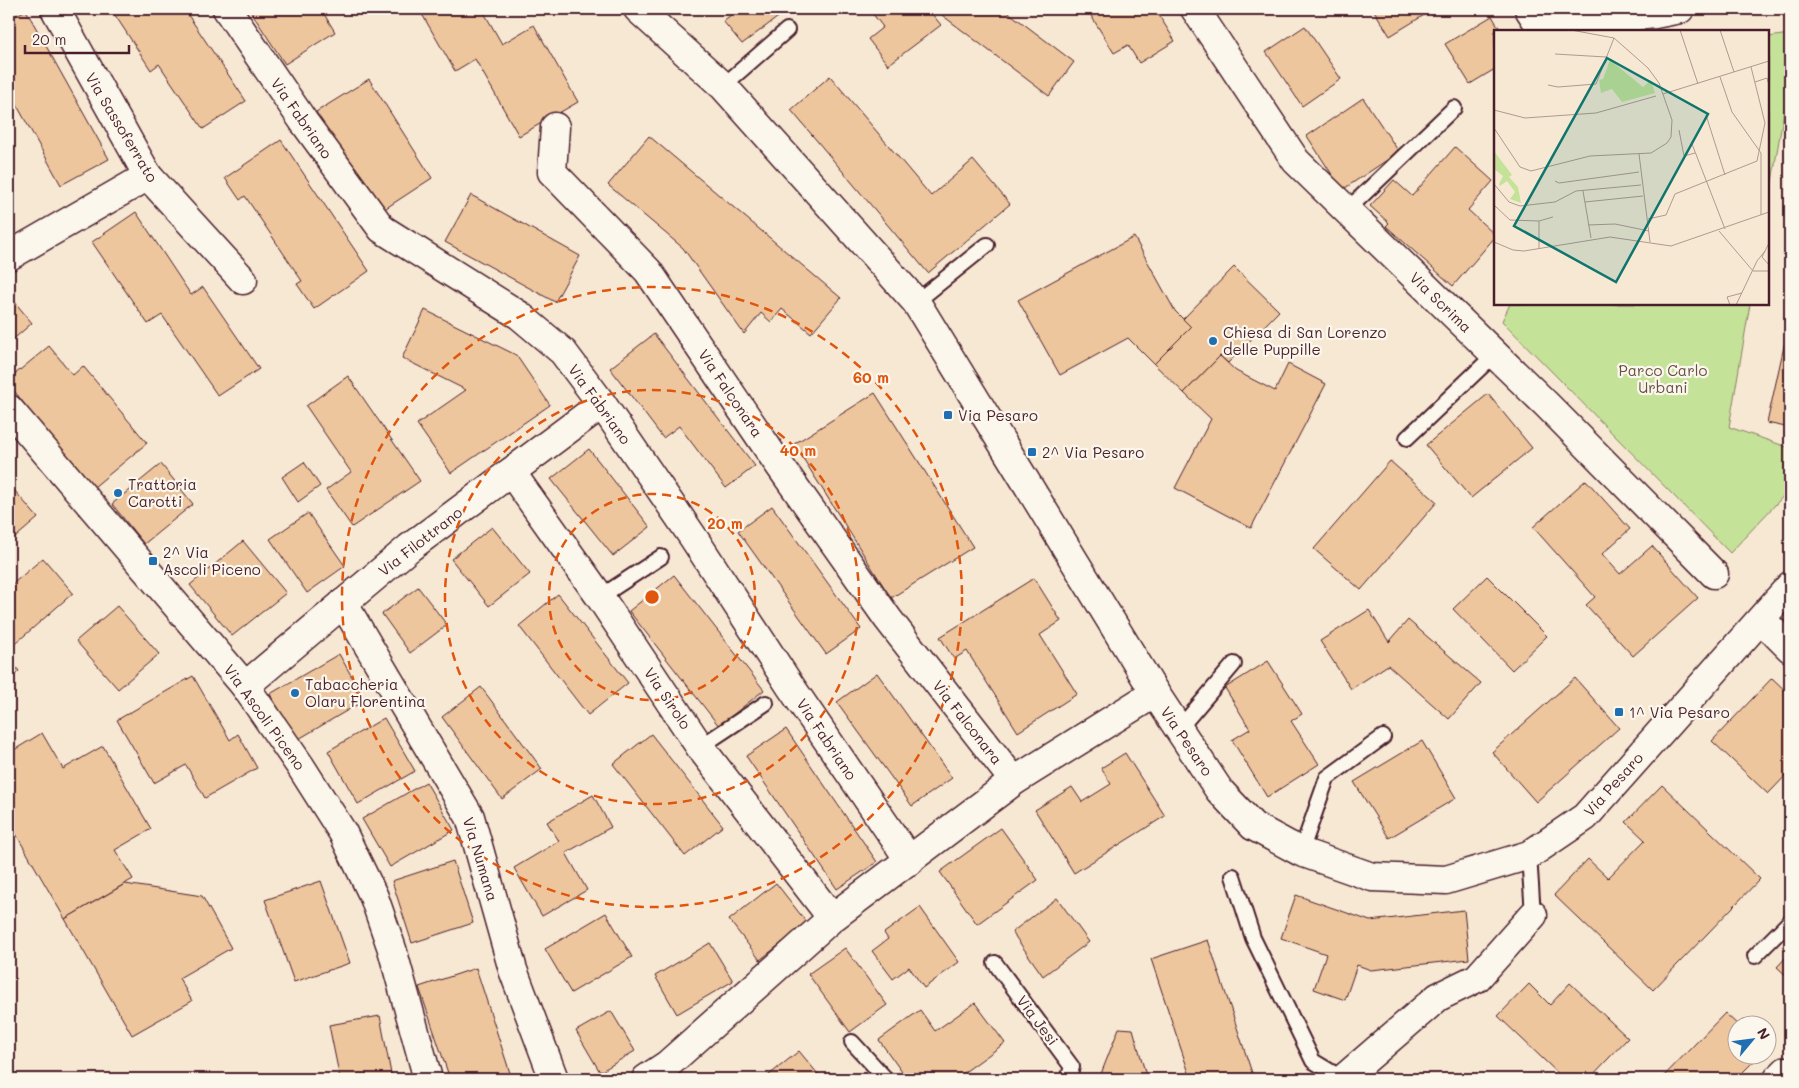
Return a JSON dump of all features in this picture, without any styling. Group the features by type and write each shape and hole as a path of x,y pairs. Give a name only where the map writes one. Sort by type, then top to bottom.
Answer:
{"street":[{"name":"Via Sassoferrato","path":"55,9 148,176 243,280"},
{"name":"Via Fabriano","path":"227,9 304,122 382,229 519,315 563,352 602,404 910,861"},
{"name":"Via Pesaro","path":"638,9 723,86 916,302 1155,693 1219,790 1253,826 1301,852 1372,876 1446,880 1529,855 1585,817 1731,651 1762,620 1790,586"},
{"name":"Via Scrima","path":"1195,9 1296,161 1345,212 1495,354 1714,574"},
{"path":"1529,9 1540,26 1655,14 1680,9"},
{"name":"Via Falconara","path":"555,127 552,172 648,271 775,459 888,619 1014,781"},
{"path":"9,256 148,176"},
{"name":"Via Filottrano","path":"245,686 409,548 602,404"},
{"name":"Via Ascoli Piceno","path":"9,409 245,686 301,767 343,833 374,898 392,949 428,1079"},
{"name":"Via Sirolo","path":"511,472 600,597 700,747 832,918"},
{"name":"Via Numana","path":"343,603 470,817 513,970 554,1079"},
{"path":"1762,620 1790,648"},
{"path":"664,1074 832,918 1014,781 1155,693"},
{"path":"1343,1079 1438,997 1477,978 1533,915"}],"lane":[{"path":"723,86 786,30"},
{"path":"1345,212 1454,108"},
{"path":"916,302 987,245"},
{"path":"1407,438 1495,354"},
{"path":"600,597 661,557"},
{"path":"1178,730 1234,664"},
{"path":"700,747 766,703"},
{"path":"1301,852 1327,778 1383,737"},
{"path":"1529,855 1533,915"},
{"path":"1233,876 1253,938 1313,1061 1343,1079"},
{"path":"1755,956 1790,920"},
{"name":"Via Jesi","path":"995,963 1072,1067 1068,1079"},
{"path":"852,1042 886,1079"}],"green space":[{"path":"1790,34 1790,76 1769,199 1769,37"},
{"name":"Parco Carlo Urbani","path":"1510,305 1750,305 1729,427 1790,448 1790,489 1730,553 1502,321"}],"building":[{"path":"111,9 184,9 246,101 203,129 159,64 151,70"},
{"path":"249,9 321,9 335,32 285,64"},
{"path":"419,9 482,9 502,44 534,25 578,102 519,136 475,59 455,71"},
{"path":"739,9 789,9 742,44 723,21"},
{"path":"869,9 928,9 941,25 888,65 868,39 883,27"},
{"path":"934,9 1004,9 1074,62 1049,96"},
{"path":"1087,9 1155,9 1175,41 1139,63 1128,45 1114,53"},
{"path":"1373,9 1434,9 1390,36"},
{"path":"26,10 109,159 61,185 9,91 9,19"},
{"path":"1492,16 1500,30 1494,30 1494,70 1470,84 1445,44"},
{"path":"1305,26 1341,79 1302,106 1266,52"},
{"path":"830,76 931,196 973,160 1010,204 928,273 791,110"},
{"path":"369,79 432,178 380,212 316,112"},
{"path":"1363,98 1399,152 1342,190 1307,136"},
{"path":"649,136 841,298 811,333 782,309 771,322 761,313 744,334 683,248 608,185"},
{"path":"281,140 369,271 314,309 297,284 302,281 245,196 240,200 225,178"},
{"path":"1455,147 1493,181 1468,210 1494,234 1494,238 1453,286 1386,226 1389,223 1370,206 1394,180 1412,196"},
{"path":"471,195 580,256 555,302 445,242"},
{"path":"136,212 191,295 203,287 259,369 218,396 162,315 148,324 92,242"},
{"path":"1134,237 1175,311 1191,327 1154,364 1128,338 1060,375 1018,300"},
{"name":"Chiesa di San Lorenzo delle Puppille","path":"1234,267 1279,311 1228,363 1220,356 1184,393 1154,364 1191,327 1183,319"},
{"path":"9,295 32,323 9,343"},
{"path":"425,310 516,355 550,405 451,473 417,424 466,390 402,358"},
{"path":"1790,319 1790,428 1767,423"},
{"path":"654,334 755,466 726,488 679,426 663,438 610,368"},
{"path":"49,346 73,375 83,366 147,443 88,492 24,414 29,410 9,384 9,379"},
{"path":"1220,356 1236,371 1275,391 1288,364 1326,384 1251,528 1175,488 1211,419 1184,393"},
{"path":"348,376 420,481 352,527 326,490 351,472 306,406"},
{"path":"875,393 973,547 891,598 794,444"},
{"path":"1488,394 1532,448 1471,498 1426,445"},
{"path":"589,449 650,527 613,556 551,479"},
{"path":"1390,461 1437,502 1361,590 1314,549"},
{"path":"304,462 320,486 298,502 282,477"},
{"path":"161,464 193,504 144,544 112,504"},
{"path":"1586,480 1630,529 1602,554 1620,574 1652,546 1698,598 1633,656 1586,605 1595,597 1533,527"},
{"path":"9,484 38,518 9,543"},
{"path":"772,506 861,629 826,654 738,531"},
{"path":"308,513 345,566 307,593 270,539"},
{"path":"492,527 530,574 489,606 451,559"},
{"path":"243,541 286,593 232,636 190,585"},
{"path":"43,558 73,593 9,649 9,587"},
{"path":"674,575 764,690 719,726 629,611"},
{"path":"1487,576 1547,636 1512,670 1453,609"},
{"path":"1034,578 1061,621 1040,635 1077,694 1018,732 967,651 954,659 940,637"},
{"path":"418,587 447,625 410,653 382,614"},
{"path":"558,594 628,683 588,715 519,626"},
{"path":"117,606 159,654 118,689 76,641"},
{"path":"1369,610 1389,642 1408,620 1481,683 1449,719 1388,665 1351,689 1320,641"},
{"path":"339,654 365,700 297,740 270,694"},
{"path":"9,659 19,671 9,680"},
{"path":"1268,661 1302,714 1291,721 1319,764 1267,797 1232,740 1250,729 1225,688"},
{"path":"877,673 952,778 912,806 837,702"},
{"path":"193,676 230,740 238,734 257,768 205,798 186,765 154,783 117,720"},
{"path":"1575,678 1619,728 1536,802 1492,752"},
{"path":"1772,678 1790,695 1790,771 1768,794 1712,741"},
{"path":"481,687 542,769 502,799 442,717"},
{"path":"384,718 415,771 358,804 328,751"},
{"path":"786,729 877,862 837,889 746,756"},
{"path":"42,733 63,769 103,746 151,829 115,850 133,879 65,919 9,822 9,753"},
{"path":"651,734 723,826 685,856 613,764"},
{"path":"1422,741 1456,798 1389,838 1354,782"},
{"path":"1125,753 1165,816 1074,873 1035,810 1072,787 1082,802 1111,784 1101,768"},
{"path":"426,782 454,830 390,867 362,819"},
{"path":"1662,785 1760,879 1653,990 1554,895 1588,859 1608,878 1645,840 1626,822"},
{"path":"593,795 611,827 566,853 587,890 542,916 514,868 559,841 547,822"},
{"path":"1001,828 1038,880 977,924 940,872"},
{"path":"453,861 473,923 412,943 392,881"},
{"path":"321,881 350,963 294,982 265,900"},
{"path":"776,883 807,923 760,960 729,920"},
{"path":"125,884 202,896 231,948 179,978 192,1001 132,1035 65,919"},
{"path":"1296,895 1370,921 1464,910 1469,959 1371,970 1357,965 1345,1000 1314,989 1326,954 1281,938"},
{"path":"1057,898 1089,942 1043,976 1012,932"},
{"path":"920,907 959,962 924,988 909,967 893,979 872,951 888,939 884,933"},
{"path":"606,913 632,957 571,993 545,949"},
{"path":"1208,940 1254,1079 1191,1079 1151,959"},
{"path":"710,943 733,981 677,1014 655,976"},
{"path":"845,948 887,1005 850,1032 808,974"},
{"path":"1790,953 1790,979 1777,967"},
{"path":"476,968 510,1073 491,1079 450,1079 419,987"},
{"path":"1570,983 1628,1038 1589,1079 1564,1079 1498,1016 1529,984 1550,1005"},
{"path":"975,1003 1005,1043 955,1079 907,1079 879,1040 920,1010 935,1031"},
{"path":"611,1011 635,1051 600,1072 576,1031"},
{"path":"1725,1013 1728,1016 1726,1016 1726,1066 1749,1066 1736,1079 1661,1079"},
{"path":"380,1016 392,1079 340,1079 329,1025"},
{"path":"1119,1028 1133,1029 1147,1079 1099,1079"},
{"path":"799,1051 822,1079 764,1079"}],"place":[{"name":"Chiesa di San Lorenzo delle Puppille","path":"1213,341"},
{"name":"Via Pesaro","path":"948,415"},
{"name":"2^ Via Pesaro","path":"1032,452"},
{"name":"Trattoria Carotti","path":"118,493"},
{"name":"2^ Via Ascoli Piceno","path":"153,561"},
{"name":"Tabaccheria Olaru Florentina","path":"295,693"},
{"name":"1^ Via Pesaro","path":"1619,712"}]}
